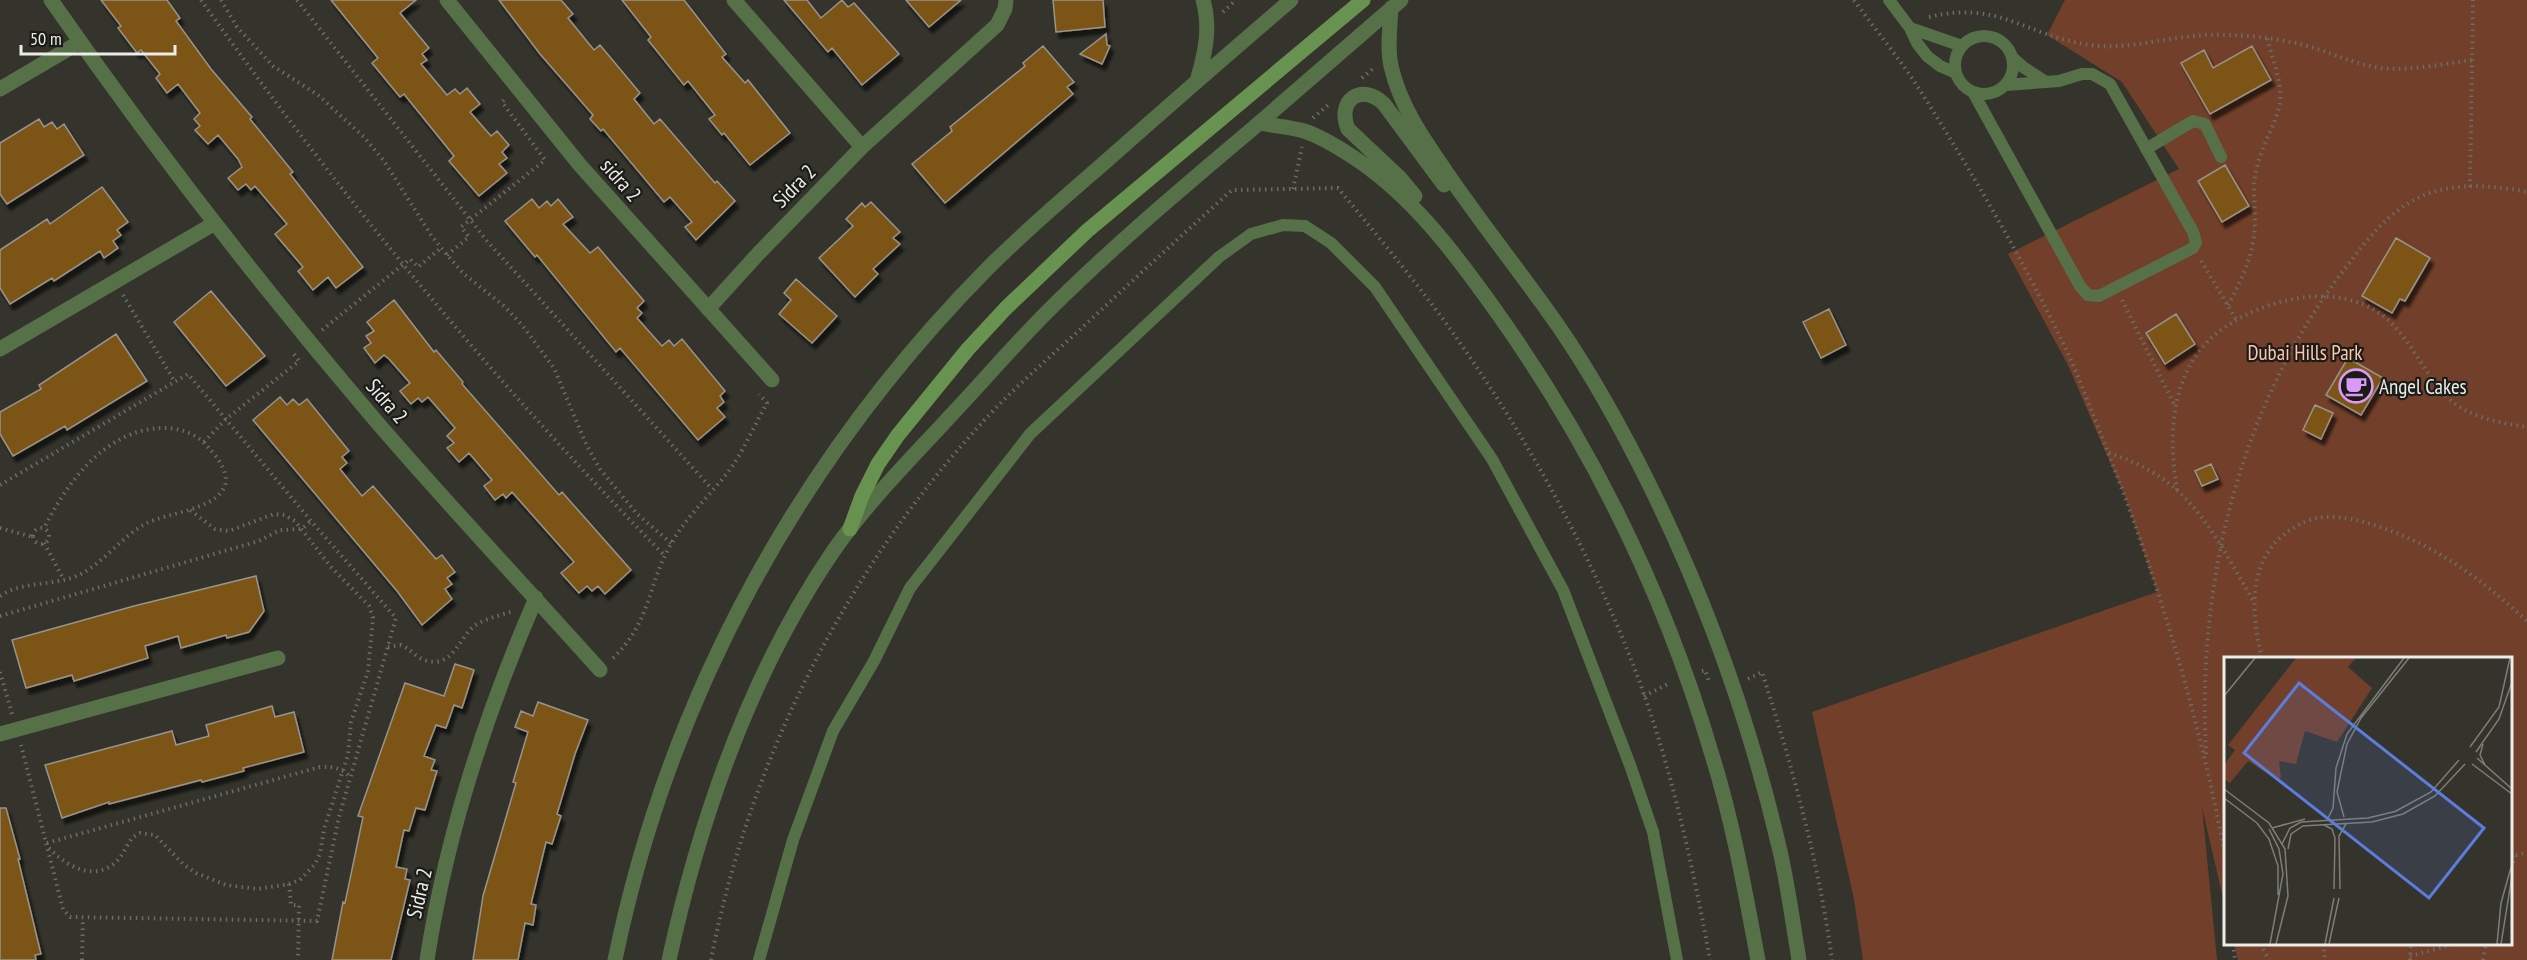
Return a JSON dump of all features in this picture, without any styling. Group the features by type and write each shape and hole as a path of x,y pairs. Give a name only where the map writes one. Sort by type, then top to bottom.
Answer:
{"main road":[{"path":"850,529 862,496 878,464 898,435 968,349 1006,308 1087,231 1363,0"}],"street":[{"name":"Sidra 2","path":"51,0 215,223 370,414 535,601 600,670"},
{"name":"sidra 2","path":"447,0 579,164 772,380"},
{"path":"734,0 862,147"},
{"name":"Sidra 2","path":"708,309 862,147 997,25 1005,9 1006,0"},
{"path":"1197,81 1208,31 1203,0"},
{"path":"615,960 643,843 688,716 715,653 746,593 816,478 855,423 897,370 988,268 1037,222 1291,0"},
{"path":"669,960 680,909 705,821 737,736 780,643 812,585 850,529 889,483 1046,313 1104,257 1396,4"},
{"path":"1396,4 1390,64 1396,84 1416,127 1464,198 1559,328 1608,406 1651,487 1689,570 1732,687 1780,851 1799,960"},
{"path":"0,89 80,42"},
{"path":"1426,221 1411,191 1348,129 1344,119 1344,109 1349,101 1358,95 1368,93 1377,97 1443,183 1464,198"},
{"path":"1259,123 1306,132 1341,149 1372,170 1401,194 1426,221 1486,296 1527,355 1565,416 1612,499 1647,575 1678,652 1713,756 1740,861 1758,960"},
{"path":"0,349 215,223"},
{"name":"Sidra 2","path":"427,960 432,926 459,814 493,705 535,601"},
{"path":"0,734 278,658"}],"lane":[{"path":"1889,0 1927,56 1940,66 1956,73"},
{"path":"1910,28 1962,46"},
{"path":"1973,92 1990,94 2006,85 2047,82 2082,74 2092,74 2102,78 2110,84 2193,232 2196,242 2193,248 2099,296 2088,295 2083,291 1973,92 1959,81 1955,64 1962,46 1972,39 1985,36 1997,39 2007,46 2013,58 2047,82"},
{"path":"2006,85 2011,77 2013,58"},
{"path":"2146,149 2193,121 2205,124 2222,157"},
{"path":"759,960 793,840 833,731 874,661 910,588 1030,434 1219,256 1251,234 1283,225 1305,226 1331,243 1375,287 1492,459 1563,590 1653,832 1677,960"}],"path":[{"path":"201,0 308,147 458,333 564,452 664,556"},
{"path":"221,0 237,27 273,66 318,95 364,136 384,160 431,235 447,255 483,291 504,306 539,346 554,368 585,444 600,469 637,514 671,543"},
{"path":"297,0 470,220 712,489"},
{"path":"1854,0 1920,91 2031,281 2064,346 2141,538 2206,761 2224,851"},
{"path":"2470,187 2473,0"},
{"path":"1886,44 1929,17 1949,10 1970,8 1991,10 2012,17 2047,35 2093,45 2140,44 2195,35 2267,38 2310,47 2380,68 2403,69 2472,60"},
{"path":"2228,304 2248,261 2255,223 2256,169 2261,151 2276,118 2280,100 2279,82 2267,38"},
{"path":"447,255 468,237 461,227 545,160 502,102 518,90"},
{"path":"2206,761 2204,725 2210,606 2221,546 2253,434 2272,387 2324,296 2381,224 2400,208 2422,196 2445,189 2504,188 2527,192"},
{"path":"2193,248 2236,319"},
{"path":"115,282 176,382"},
{"path":"2116,288 2175,406"},
{"path":"2177,490 2172,463 2171,434 2175,406 2183,380 2196,356 2214,335 2236,319 2264,305 2294,297 2324,296 2351,301 2374,310 2394,325 2448,398 2480,416 2499,423 2527,428"},
{"path":"600,670 624,648 636,632 671,543 692,513 731,468 767,403 759,393 772,380"},
{"path":"0,596 16,588 64,580 86,570 140,526 190,510 222,493 226,484 225,474 204,442 192,434 178,429 149,429 134,433 115,444 81,470 56,505 44,528 36,530 33,537"},
{"path":"2108,453 2145,467 2177,490 2202,516 2254,602"},
{"path":"190,510 215,529 229,531 274,514 285,515 302,529 332,567 369,606 373,618 368,671 351,722 344,770 315,864 300,880 258,889 234,887 211,880 183,864 155,835 148,833 133,837 113,865 95,872 74,868 48,845 320,767 333,766 344,770 350,777"},
{"path":"2262,657 2254,602 2257,573 2270,546 2292,526 2320,516 2350,517 2408,536 2454,561 2493,589 2527,621"},
{"path":"0,616 259,541 280,530 302,529 311,521"},
{"path":"0,528 33,537"},
{"path":"44,528 49,535 44,543"},
{"path":"33,537 35,542 44,543"},
{"path":"44,543 64,580"},
{"path":"388,647 400,645 425,661 441,661 455,652 472,628 478,624 535,601"},
{"path":"0,672 17,729"},
{"path":"1732,687 1762,672 1782,735 1809,841 1832,960"},
{"path":"2513,856 2527,852"},
{"path":"289,884 291,905 299,905 298,960"},
{"path":"82,960 83,918"},
{"path":"2233,945 2235,960"},
{"path":"2261,945 2269,960"},
{"path":"2322,945 2324,960"},
{"path":"2425,952 2427,945"},
{"path":"2410,958 2451,945"},
{"path":"2483,960 2486,945"}],"green space":[{"name":"Dubai Hills Park","path":"2065,0 2527,0 2527,960 2238,960 2234,945 2512,945 2512,657 2224,657 2224,903 2202,807 2217,960 1863,960 1854,899 1812,712 2157,592 2126,499 2068,365 2008,254 2179,169 2122,82 2047,35"}],"building":[{"path":"101,0 167,0 180,18 176,21 211,69 252,117 250,119 293,172 290,174 363,267 336,288 328,277 313,290 298,271 303,267 275,234 287,224 255,186 251,190 246,184 238,190 228,178 242,167 238,159 218,135 208,144 195,130 200,126 194,119 200,113 178,84 167,93 156,78 160,74 141,50 137,53 118,28 121,26"},
{"path":"331,0 416,0 400,13 429,48 422,54 427,60 421,64 447,95 455,89 460,94 467,88 480,104 470,112 491,136 497,131 509,145 502,152 507,158 499,164 507,173 479,196 449,161 454,156 404,94 400,97 372,63 378,58"},
{"path":"499,0 561,0 573,14 568,18 594,50 600,45 640,93 634,99 654,124 660,119 715,183 717,181 735,201 696,240 685,227 692,222 670,197 664,202 603,129 601,131 590,119 593,115 540,54"},
{"path":"622,0 684,0 726,54 722,57 745,83 748,80 790,133 750,165 724,133 722,135 709,119 715,115 688,81 684,85 648,40 651,37"},
{"path":"784,0 807,0 821,18 842,0 848,7 854,3 899,54 862,85 832,48 828,52"},
{"path":"906,0 961,0 929,27"},
{"path":"1053,0 1103,0 1105,27 1056,32"},
{"path":"1106,34 1107,45 1110,46 1102,64 1080,54"},
{"path":"1043,46 1074,82 1067,87 1073,94 945,203 912,164 952,131 950,127 1025,66 1023,63"},
{"path":"2252,46 2271,80 2210,114 2181,63 2204,50 2213,68"},
{"path":"39,119 44,127 52,122 57,129 64,124 84,155 7,204 0,194 0,143"},
{"path":"2225,165 2249,206 2222,222 2198,181"},
{"path":"102,187 128,222 117,230 121,235 113,241 118,248 104,258 100,251 54,281 52,278 10,304 0,288 0,250 47,219 50,224"},
{"path":"532,199 539,208 547,201 551,206 558,199 573,217 563,224 590,253 598,247 644,301 637,308 642,313 637,318 662,346 669,340 674,346 682,339 725,391 720,396 724,402 717,408 725,417 698,440 620,348 616,352 537,255 535,257 505,221"},
{"path":"871,202 900,232 893,238 900,244 873,269 878,274 855,297 819,258 853,226 846,219 862,203 865,207"},
{"path":"2396,238 2430,258 2405,301 2400,299 2392,313 2362,296"},
{"path":"796,279 837,316 812,343 779,314 791,300 784,293"},
{"path":"211,291 265,356 226,386 174,322"},
{"path":"394,300 434,352 436,350 463,382 462,384 559,495 562,492 631,570 605,594 598,586 592,591 587,586 579,593 561,573 574,562 512,492 506,498 503,494 495,500 484,486 492,480 469,453 459,462 447,448 454,443 447,436 455,428 428,397 422,402 418,398 411,404 400,391 410,383 384,355 375,363 364,348 371,343 366,336 374,331 367,322"},
{"path":"1829,309 1846,345 1821,358 1803,322"},
{"path":"2176,314 2195,344 2165,364 2146,333"},
{"path":"116,334 147,381 67,430 65,426 13,456 0,434 0,412 41,389 39,385"},
{"path":"2348,358 2383,378 2361,415 2326,395"},
{"path":"280,397 287,405 293,399 299,405 307,399 349,451 342,457 347,463 340,469 362,496 373,486 436,559 442,555 455,572 447,578 452,584 445,589 452,599 422,625 397,591 253,420"},
{"path":"2315,405 2333,413 2321,439 2303,430"},
{"path":"2211,464 2218,479 2202,486 2195,471"},
{"path":"256,576 264,611 249,632 227,638 226,635 181,648 178,636 145,646 148,658 74,681 72,675 26,688 12,640 134,606"},
{"path":"455,664 474,670 462,708 454,705 446,728 436,725 424,756 435,760 431,770 437,771 425,810 416,808 409,831 404,830 396,867 407,869 405,879 410,880 391,960 332,960 363,817 358,816 405,683 444,696"},
{"path":"538,702 588,720 557,814 561,816 552,844 546,842 531,904 536,905 533,925 525,923 518,960 473,960 483,896 516,783 513,782 528,732 515,727 521,711 533,716"},
{"path":"272,706 275,717 294,712 304,752 243,768 244,771 202,782 201,780 109,804 109,802 62,818 45,765 172,731 176,745 209,736 206,725"},
{"path":"0,808 6,808 20,859 18,859 41,954 35,955 36,960 0,960"}],"place":[{"name":"Angel Cakes","path":"2356,386"}]}
